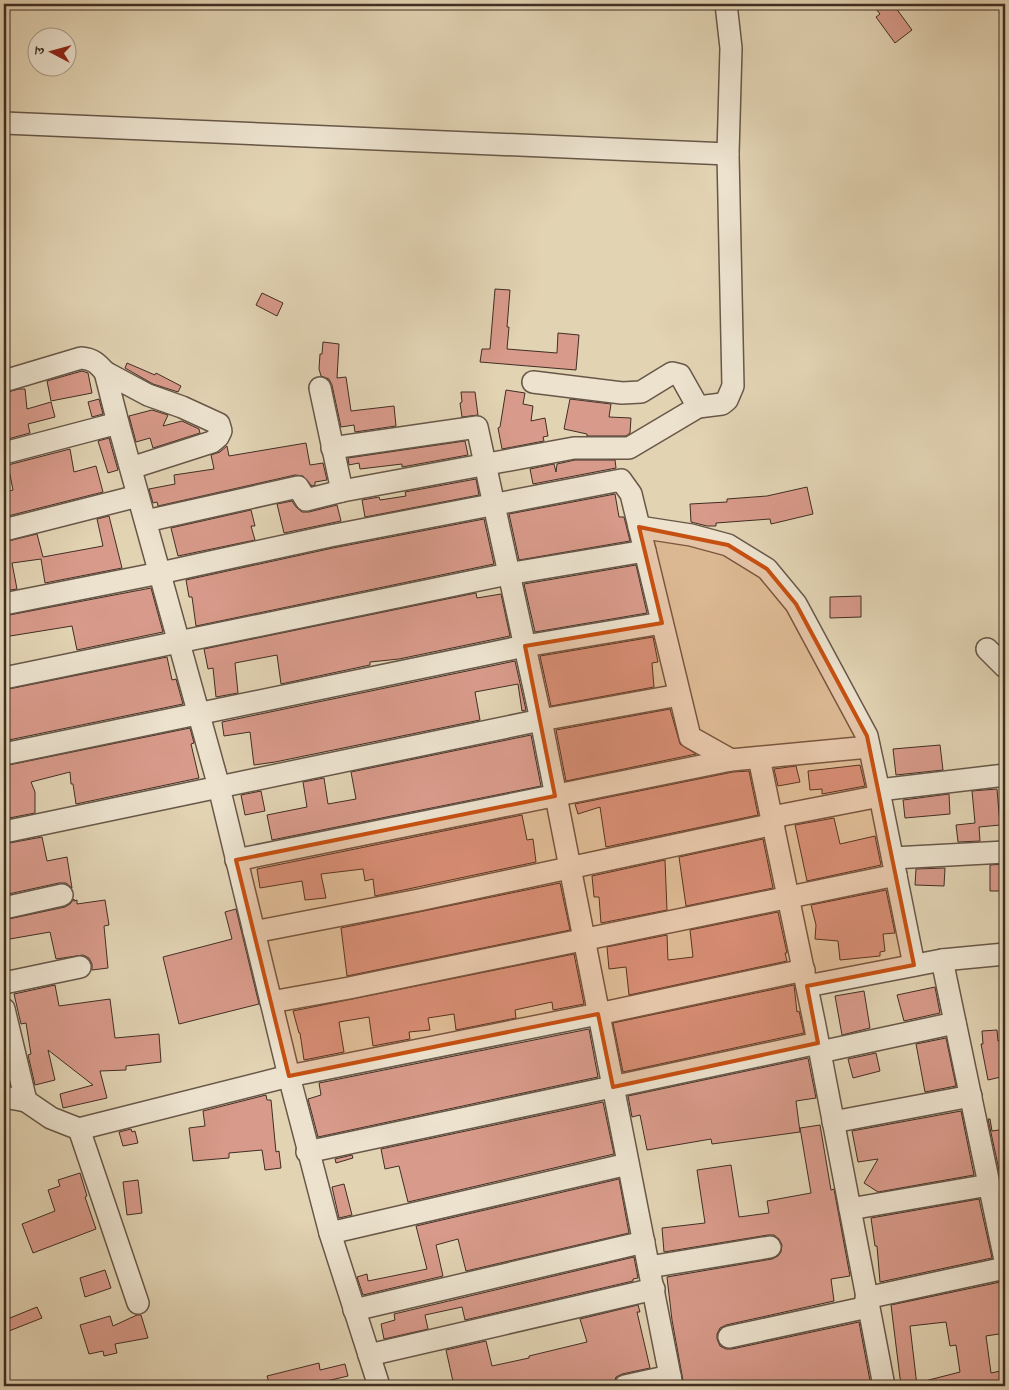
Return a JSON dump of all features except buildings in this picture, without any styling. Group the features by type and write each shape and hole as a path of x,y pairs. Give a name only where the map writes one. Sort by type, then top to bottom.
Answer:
{"street":[{"path":"146,521 298,487 306,500 342,491 574,448 629,448 698,407 722,404 727,400 733,386 728,154 731,48 726,4"},
{"path":"4,123 728,154"},
{"path":"4,381 81,358 90,358 96,361 105,372 148,395 182,407 219,424 221,431 212,442 131,468"},
{"path":"105,372 219,787 307,1152 330,1233 379,1386"},
{"path":"533,382 622,393 641,392 672,373 680,374 698,407"},
{"path":"320,388 342,491"},
{"path":"4,454 118,423"},
{"path":"332,448 477,427 541,720 671,1381 625,1386"},
{"path":"4,604 160,573 330,536 621,480 631,494 690,737 730,760"},
{"path":"4,530 138,496"},
{"path":"639,527 691,535 728,545 767,569 796,604 867,736 914,965"},
{"path":"4,678 508,574 644,551"},
{"path":"4,754 524,646 662,623"},
{"path":"987,649 1005,667"},
{"path":"4,832 541,720 679,695"},
{"path":"236,860 730,760 869,747"},
{"path":"759,758 806,978 884,1386"},
{"path":"254,932 569,868 773,821 879,793 1005,775"},
{"path":"271,1002 349,988 789,898 895,866 1005,852"},
{"path":"4,908 62,895"},
{"path":"4,1097 26,1101 51,1118 78,1128 289,1076 598,1014 806,978 942,960 1005,954"},
{"path":"942,960 1005,1260"},
{"path":"4,983 80,967"},
{"path":"4,1009 26,1101"},
{"path":"307,1152 613,1087 955,1023"},
{"path":"833,1122 970,1096"},
{"path":"78,1128 138,1303"},
{"path":"330,1233 628,1164"},
{"path":"850,1209 989,1186"},
{"path":"354,1310 644,1242"},
{"path":"649,1267 770,1247"},
{"path":"730,1337 1005,1268"},
{"path":"369,1355 654,1289"}],"highlighted area":[{"path":"639,527 728,545 767,569 796,604 867,736 914,965 807,986 818,1043 613,1087 598,1014 289,1076 236,860 555,796 525,646 662,623"}]}
